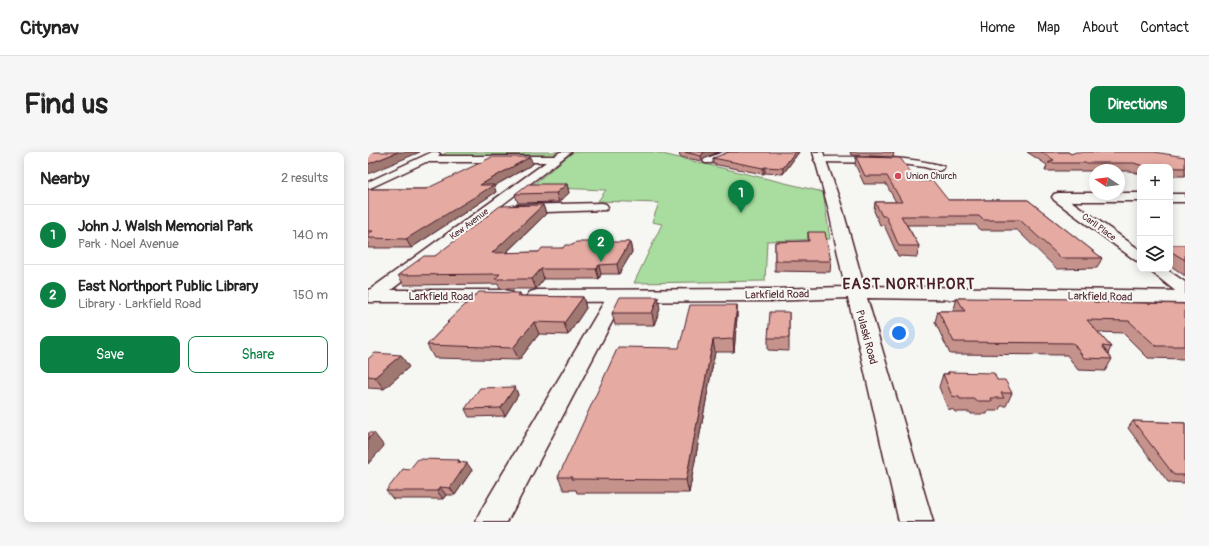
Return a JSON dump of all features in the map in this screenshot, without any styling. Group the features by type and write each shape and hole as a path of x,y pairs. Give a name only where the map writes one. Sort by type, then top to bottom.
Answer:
{"main road":[{"name":"Pulaski Road","path":"817,154 835,207 916,522"},
{"name":"Larkfield Road","path":"370,296 616,296 856,292 1185,297"}],"street":[{"path":"368,186 439,152"},
{"path":"708,161 732,152"},
{"path":"817,154 908,161 924,163 939,168"},
{"path":"424,159 561,156"},
{"name":"Kew Avenue","path":"370,296 561,156"},
{"name":"Carll Place","path":"1137,197 1058,197 1137,255"},
{"path":"489,209 602,207"},
{"path":"1160,272 1185,290"},
{"path":"491,522 616,296"}],"green space":[{"path":"448,152 558,152 551,157 437,157"},
{"path":"573,152 654,152 823,192 830,239 767,241 765,281 634,283 662,224 652,222 659,203 598,201 606,190 530,187"}],"building":[{"path":"368,152 398,152 368,164"},
{"path":"684,152 704,152 701,156"},
{"path":"729,152 795,152 783,168 763,168 713,158"},
{"path":"1041,152 1068,152 1071,154 1076,152 1154,152 1185,157 1185,168 1173,168 1173,164 1048,163 1054,160"},
{"path":"492,157 530,157 480,185 494,185 406,239 368,238 368,234 373,231 368,231 368,189 426,189"},
{"path":"856,157 900,158 918,181 933,181 948,200 1028,200 1102,258 1061,258 1020,220 983,220 979,216 901,216 919,246 899,246 886,216 882,216 875,202 902,202 887,176 865,176"},
{"path":"528,184 567,184 556,193 515,194"},
{"path":"543,205 492,253 539,252 542,248 563,248 565,245 573,245 576,242 630,242 617,264 599,265 596,269 541,269 532,279 495,279 500,274 398,275 424,256 435,256 500,206"},
{"path":"808,232 825,232 831,261 775,261 775,242 809,241"},
{"path":"1173,245 1185,245 1185,260 1173,253"},
{"path":"479,292 520,293 517,296 583,297 564,323 534,322 513,348 427,345 449,322 447,322"},
{"path":"620,297 658,297 652,313 612,313"},
{"path":"957,298 1091,299 1094,302 1185,304 1185,346 1156,346 1129,321 1087,320 1111,347 1102,346 1112,359 1084,358 1073,343 954,342 938,311 965,311"},
{"path":"690,305 737,305 733,339 713,340 686,480 571,479 572,477 558,477 618,347 679,348"},
{"path":"770,312 789,312 789,338 768,338"},
{"path":"375,353 401,355 375,377 368,376 368,359"},
{"path":"948,372 994,373 997,380 1005,380 1012,393 1001,393 1004,398 991,398 992,401 960,399 959,397 952,396 943,374 949,374"},
{"path":"515,387 501,408 465,409 480,388"},
{"path":"1133,421 1185,423 1185,475 1174,475"},
{"path":"368,433 374,433 368,439"},
{"path":"418,459 459,460 457,462 467,463 450,488 440,487 437,491 386,491 403,469 409,470"}],"place":[{"name":"Union Church","path":"898,176"},
{"name":"John J. Walsh Memorial Park","path":"741,213"},
{"name":"East Northport Public Library","path":"601,262"}],"district":[{"name":"EAST NORTHPORT","path":"909,284"}]}
